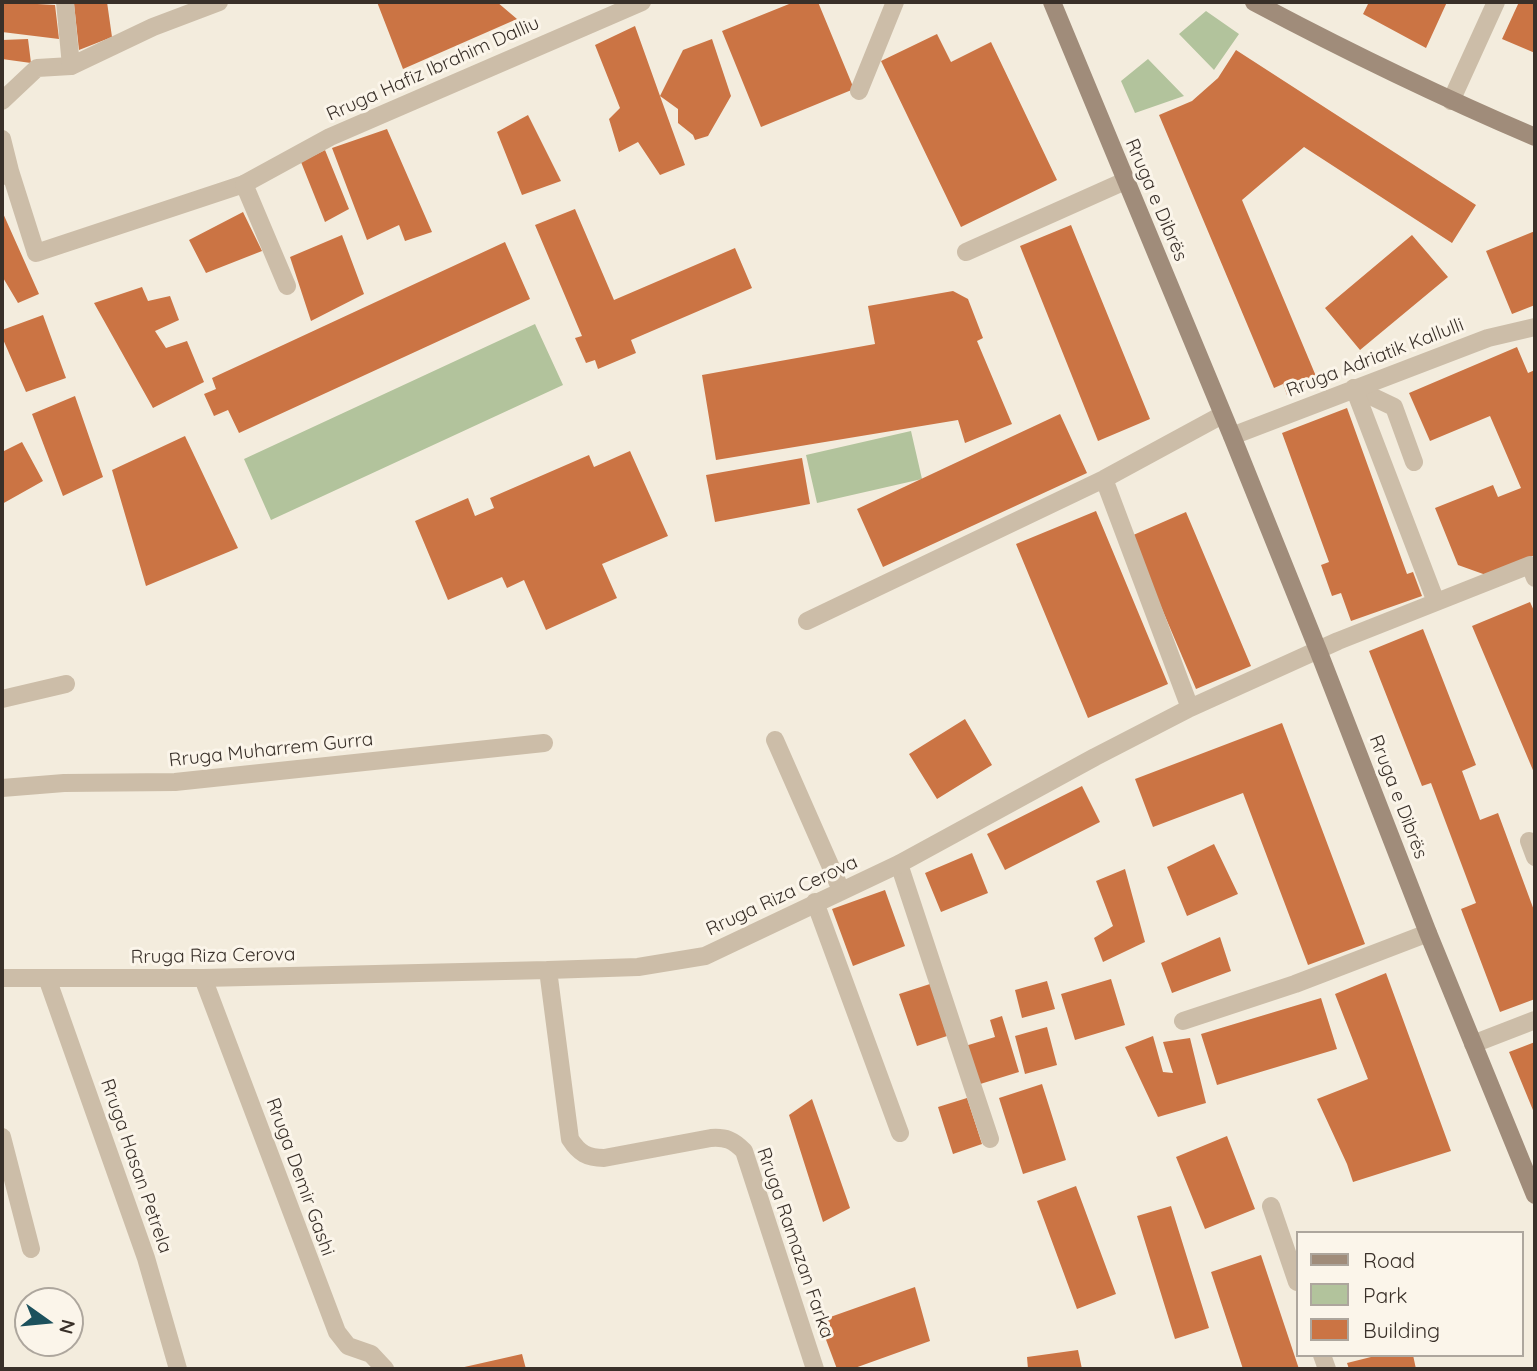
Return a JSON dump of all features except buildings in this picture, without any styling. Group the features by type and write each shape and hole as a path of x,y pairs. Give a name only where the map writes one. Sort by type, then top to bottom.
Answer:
{"main road":[{"name":"Rruga e Dibrës","path":"1052,2 1232,436 1428,933 1535,1195"},
{"path":"1254,2 1277,7 1360,58 1451,102 1535,137"}],"street":[{"path":"65,2 71,66"},
{"path":"2,101 37,68 71,66 153,27 219,2"},
{"name":"Rruga Hafiz Ibrahim Dalliu","path":"6,174 36,253 244,184 330,137 572,30 642,2"},
{"path":"859,91 895,2"},
{"path":"1451,102 1496,2"},
{"path":"2,139 6,174"},
{"path":"966,252 1125,181"},
{"path":"244,184 286,286"},
{"name":"Rruga Adriatik Kallulli","path":"1232,436 1488,338 1535,327"},
{"path":"1354,388 1394,407 1414,463"},
{"path":"1354,388 1436,602"},
{"path":"807,621 1104,478 1222,415"},
{"path":"1104,478 1190,708"},
{"name":"Rruga Riza Cerova","path":"2,978 204,978 548,970 638,967 705,956 899,864 1190,708 1318,650 1436,602 1534,569"},
{"path":"2,699 66,684"},
{"path":"775,740 841,890"},
{"name":"Rruga Muharrem Gurra","path":"2,788 64,783 175,782 544,743"},
{"path":"899,864 990,1139"},
{"path":"815,902 900,1133"},
{"path":"1183,1021 1295,984 1428,933"},
{"name":"Rruga Ramazan Farka","path":"548,970 570,1139 577,1150 591,1158 604,1158 725,1137 744,1150 816,1369"},
{"name":"Rruga Hasan Petrela","path":"47,978 146,1258 178,1369"},
{"name":"Rruga Demir Gashi","path":"204,978 337,1332 348,1346 371,1354 384,1369"},
{"path":"1473,1044 1535,1020"},
{"path":"2,1138 31,1249"},
{"path":"1271,1206 1296,1279"}],"green space":[{"path":"1206,11 1239,34 1214,70 1179,34"},
{"path":"1148,59 1184,96 1135,113 1121,81"},
{"path":"535,324 563,385 271,520 244,459"},
{"path":"911,431 922,479 817,503 806,455"}]}
